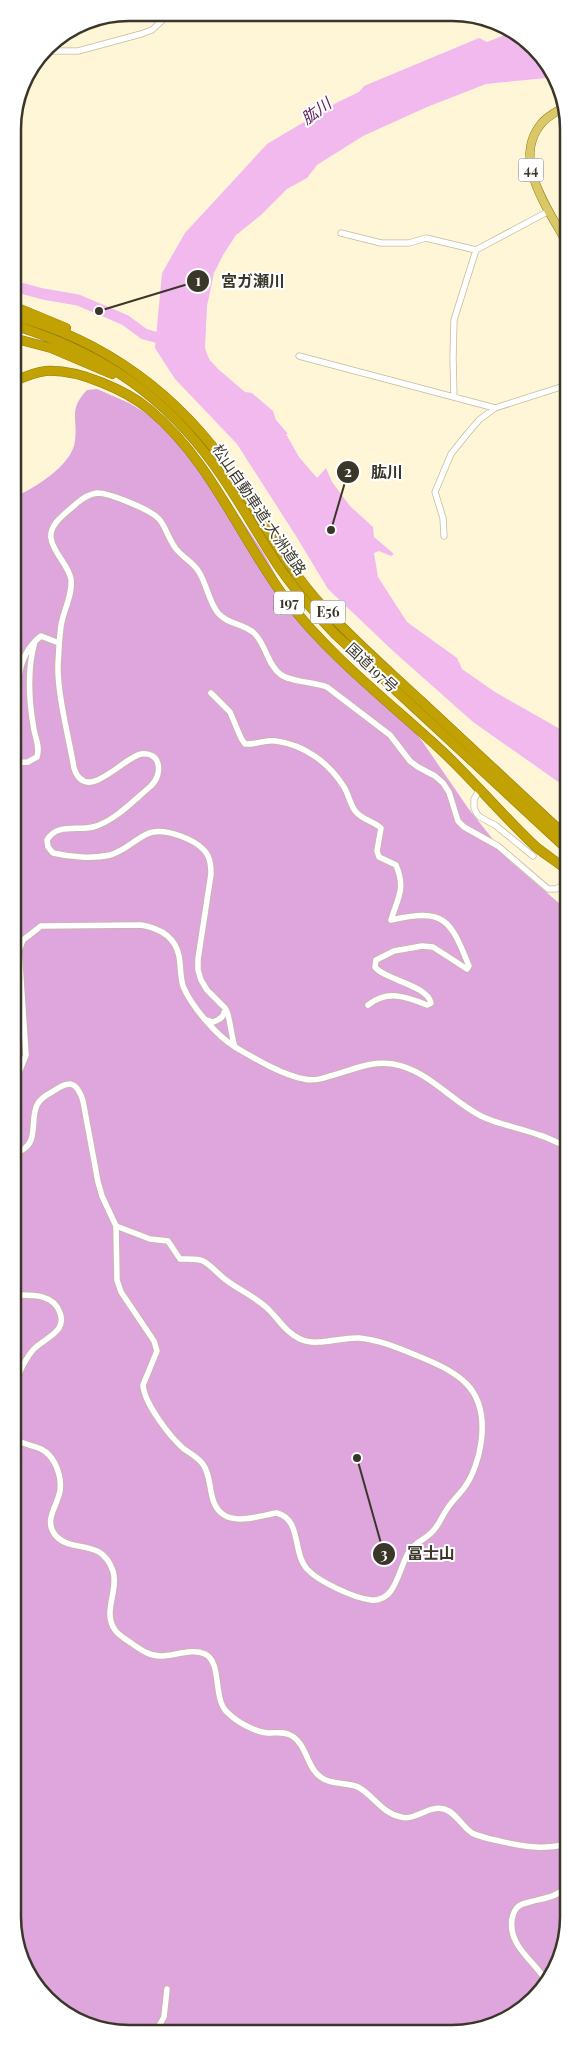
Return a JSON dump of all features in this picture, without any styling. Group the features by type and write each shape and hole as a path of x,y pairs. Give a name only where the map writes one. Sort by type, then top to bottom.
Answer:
{"highway":[{"path":"21,309 78,333 120,362"},
{"name":"松山自動車道;大洲道路","path":"21,319 66,334 120,362 143,378 179,408 212,446 285,558 322,606 363,648 560,831"},
{"name":"松山自動車道;大洲道路","path":"21,328 62,342 86,353 150,394 168,411 206,454 277,564 315,613 335,634 560,843"},
{"path":"21,340 50,348 108,372 150,394"},
{"name":"国道197号","path":"21,378 31,374 48,371 66,373 119,390 149,409 176,435 206,472 286,599 317,634 460,768 537,847 560,865"}],"main road":[{"name":"44","path":"558,111 541,124 529,152 530,166 535,183 560,231"}],"street":[{"path":"55,51 78,51 141,34 152,30 162,21"},
{"path":"341,233 381,243 409,244 426,238 476,250 549,211"},
{"path":"454,396 454,320 476,250"},
{"path":"299,356 495,408"},
{"path":"444,536 443,518 435,492 451,454 479,420 495,408 560,387"},
{"path":"234,1047 229,1029 229,1015 225,1008 207,990 198,970 211,874 211,864 208,855 203,849 180,836 160,830 148,833 124,849 99,857 53,854 48,847 47,840 51,832 90,828 111,819 151,786 157,780 160,773 159,765 153,757 144,753 133,756 95,782 87,783 76,775 59,681 60,626 71,588 71,579 51,539 54,525 90,494 106,495 150,512 163,523 173,545 179,553 195,565 218,613 225,619 254,633 260,640 274,669 282,676 290,679 315,682 327,687 390,735 418,768 435,776 443,783 449,792 458,821 464,827 498,846 548,889 560,887"},
{"path":"21,669 26,652 41,636 59,643"},
{"path":"21,762 28,762 37,757 39,752 34,731 30,686 31,654 35,641"},
{"path":"211,693 230,712 241,738 246,744 253,744 262,740 276,741 298,747 322,760 345,789 354,810 361,817 374,822 381,828 377,850 379,857 396,865 400,874 402,889 391,920 427,914 432,915 440,918 452,928 460,942 469,966 467,970 433,947 422,946 394,952 376,960 375,967 379,972 400,980 428,996 431,1003 427,1004 397,995 384,995 368,1006"},
{"path":"480,789 474,798 476,814 495,824 533,856"},
{"path":"21,945 23,940 41,926 152,926 163,931 176,947 183,986 188,996 209,1025 224,1041 234,1047 305,1080 330,1077 360,1066 377,1063 407,1068 420,1072 454,1100 484,1117 540,1135 560,1144"},
{"path":"21,980 26,1055 21,1068"},
{"path":"207,1020 213,1022 220,1020 225,1008"},
{"path":"21,1151 25,1149 31,1141 36,1106 44,1096 68,1083 75,1086 80,1091 83,1100 102,1196 116,1226 117,1280 121,1292 154,1341 157,1350 155,1358 144,1378 143,1389 149,1402 174,1438 206,1468 212,1498 217,1508 224,1515 235,1518 277,1513 283,1515 290,1520 299,1554 306,1569 318,1578 364,1598 380,1600 388,1595 413,1546 434,1530 451,1503 470,1479 480,1453 482,1417 478,1401 470,1386 453,1372 434,1362 373,1339 356,1338 310,1342 300,1339 284,1328 266,1307 228,1282 202,1260 180,1259 168,1241 150,1239 116,1226"},
{"path":"21,1295 46,1297 60,1310 62,1319 58,1328 41,1342 25,1360 21,1369"},
{"path":"21,1443 43,1449 50,1455 56,1467 60,1480 60,1494 50,1517 51,1526 56,1536 63,1541 99,1552 107,1560 113,1572 114,1586 109,1614 111,1624 116,1633 150,1654 160,1656 196,1652 204,1654 211,1659 219,1697 227,1713 257,1730 267,1733 282,1732 295,1737 315,1772 320,1777 327,1781 356,1786 391,1813 402,1818 411,1817 436,1808 446,1810 458,1818 472,1833 481,1836 535,1848 560,1845"},
{"path":"542,1977 516,1943 512,1925 513,1914 517,1907 524,1903 551,1898 560,1894"},
{"path":"159,2025 164,2017 166,1989"}],"shaded area":[{"path":"505,35 528,53 547,78 486,84 427,107 363,136 317,165 307,178 287,189 261,215 236,235 223,255 214,273 207,306 205,348 209,359 218,369 245,392 252,393 273,411 276,420 288,434 286,434 299,457 317,478 326,468 332,482 350,506 373,527 374,537 394,554 391,556 379,551 374,553 378,577 407,622 457,658 462,669 495,692 560,729 560,783 473,722 392,650 328,589 237,444 175,379 155,348 162,273 185,233 267,144 336,103 359,92 364,86 479,38 487,42"},
{"path":"97,389 129,403 176,433 193,448 263,552 289,600 320,637 402,715 468,808 510,861 560,904 560,1924 552,1958 542,1977 533,1988 518,2002 500,2014 473,2023 459,2025 122,2025 108,2023 81,2014 53,1993 36,1971 29,1958 23,1938 21,1917 21,494 51,475 67,459 75,441 76,409 81,397 87,390"}],"waterway":[{"path":"21,288 78,300 125,320 144,334 170,341"}],"place":[{"name":"宮ガ瀬川","path":"99,311"},
{"name":"肱川","path":"331,530"},
{"name":"冨士山","path":"357,1458"}]}
